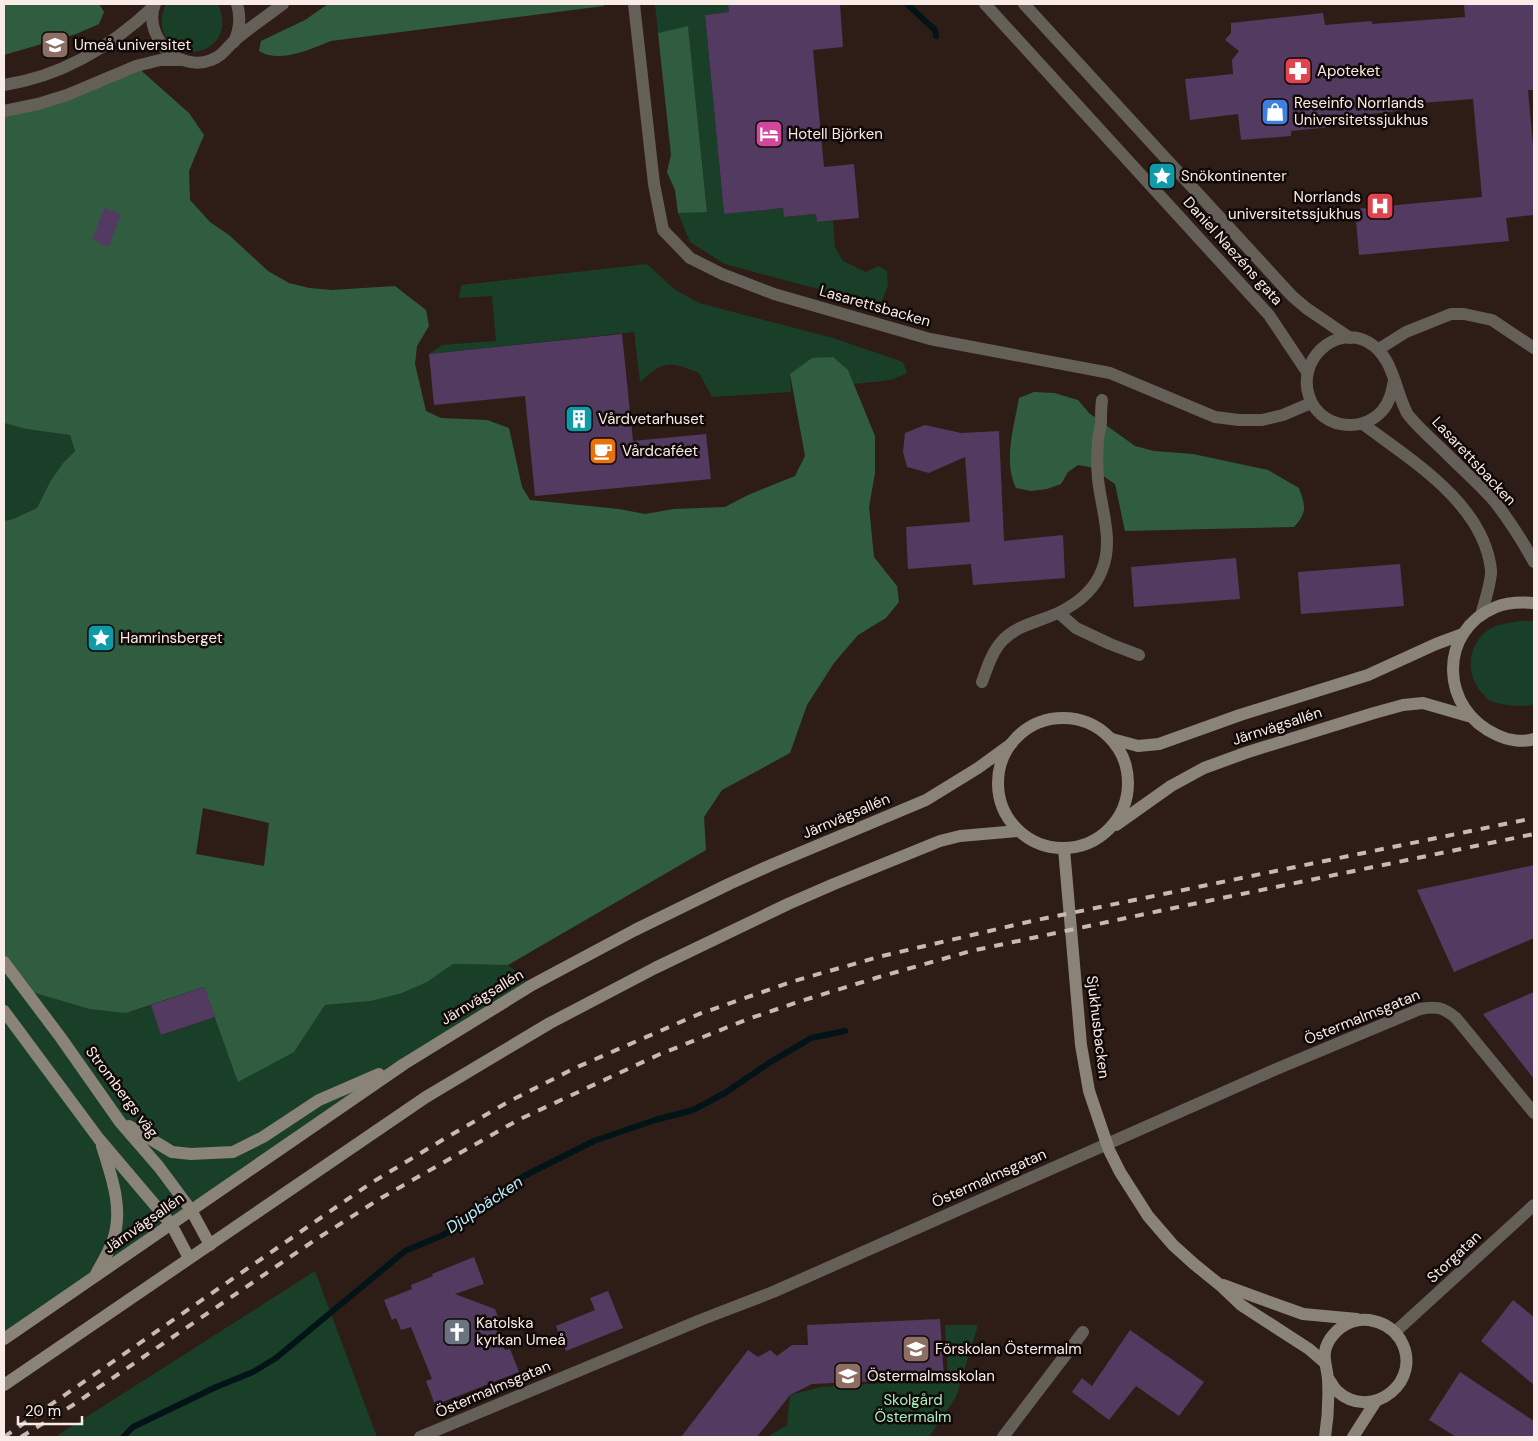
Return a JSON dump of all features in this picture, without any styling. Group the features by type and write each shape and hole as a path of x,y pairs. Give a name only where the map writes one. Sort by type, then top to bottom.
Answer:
{"main road":[{"path":"1534,603 1516,602 1497,607 1481,615 1463,634 1455,653 1453,666 1453,681 1458,697 1468,716 1484,730 1505,739 1534,739"},
{"name":"Järnvägsallén","path":"1112,739 1138,746 1159,744 1240,715 1368,676 1436,644 1463,634"},
{"name":"Järnvägsallén","path":"1110,829 1172,786 1204,768 1248,752 1403,705 1423,704 1468,716"},
{"path":"1057,718 1079,720 1096,726 1112,739 1122,754 1127,768 1128,788 1125,806 1110,829 1103,836 1085,845 1064,849 1046,846 1030,840 1018,831 1008,818 1001,804 998,786 1000,765 1011,744 1022,732 1039,722 1057,718"},
{"name":"Järnvägsallén","path":"4,1339 404,1064 532,985 635,930 771,865 926,800 978,768 1011,744"},
{"path":"4,1384 426,1097 550,1023 655,968 788,904 940,841 960,836 1018,831"},
{"name":"Sjukhusbacken","path":"1064,849 1081,1045 1090,1091 1100,1125 1120,1172 1148,1216 1173,1245 1220,1285 1241,1306 1309,1349 1324,1362"},
{"name":"Strombergs väg","path":"4,962 61,1038 120,1122 159,1167 190,1210 210,1245"},
{"path":"4,1011 99,1139 171,1224 189,1258"},
{"path":"120,1122 172,1152 191,1154 233,1152 263,1137 319,1100 404,1064"},
{"path":"95,1277 114,1239 117,1216 115,1188 99,1139"},
{"name":"Sjukhusbacken","path":"1220,1285 1303,1314 1362,1319"},
{"path":"1325,1437 1328,1418 1328,1378 1324,1362 1325,1351 1329,1340 1338,1329 1350,1322 1362,1319 1377,1321 1395,1332 1404,1347 1407,1360 1405,1373 1400,1383 1393,1392 1376,1401 1352,1400 1337,1391 1328,1378"},
{"path":"1353,1437 1376,1401"}],"street":[{"path":"234,42 238,33 240,13 237,4"},
{"path":"4,110 38,104 67,95 136,66 160,60 200,63 210,61 223,54 234,42 283,4"},
{"name":"Lasarettsbacken","path":"634,4 654,184 664,230 690,258 722,274 774,294 930,339 1110,373 1216,417 1262,420 1282,415 1311,403"},
{"name":"Daniel Naezéns gata","path":"985,4 1269,315 1307,372"},
{"name":"Daniel Naezéns gata","path":"1024,4 1292,296 1306,308 1350,338"},
{"path":"154,5 152,20 154,33 165,50 180,60"},
{"path":"4,85 45,76 96,53 137,22 154,5"},
{"path":"1394,380 1390,398 1383,410 1363,424 1350,426 1332,422 1319,414 1311,403 1306,389 1307,372 1312,359 1320,349 1334,341 1350,338 1366,341 1379,349 1406,332 1451,314 1464,314 1492,320 1534,348"},
{"name":"Lasarettsbacken","path":"1379,349 1389,362 1408,414 1495,502 1534,562"},
{"path":"982,682 988,662 1002,641 1026,624 1059,613 1076,603 1093,587 1102,570 1107,542 1098,480 1098,440 1102,400"},
{"path":"1363,424 1435,478 1464,510 1483,539 1491,572 1481,615"},
{"path":"1059,613 1076,628 1139,655"},
{"name":"Östermalmsgatan","path":"427,1436 703,1319 772,1292 1274,1070 1420,1009 1435,1006 1456,1018 1534,1113"},
{"name":"Storgatan","path":"1395,1332 1534,1205"},
{"path":"1003,1437 1083,1332"}],"green space":[{"path":"4,4 99,4 104,12 99,24 76,34 4,55"},
{"path":"166,4 218,4 222,21 220,34 213,44 203,50 191,52 179,50 169,42 163,30 162,17"},
{"path":"328,4 603,4 604,6 331,41 285,56 267,55 259,51 261,41 305,20"},
{"path":"655,4 742,4 728,5 729,12 705,15 724,214 783,208 784,217 816,214 817,222 833,221 835,247 843,261 866,272 878,266 887,271 888,285 882,301 863,301 725,264 690,242 678,213 707,211 688,27 658,33"},
{"path":"688,26 707,212 678,213 675,190 667,172 671,155 658,33"},
{"name":"Hamrinsberget","path":"136,66 189,113 204,135 189,171 190,200 210,222 229,235 268,271 289,283 309,288 332,290 395,286 426,310 429,326 417,346 415,364 426,411 441,418 487,420 509,428 522,487 530,500 619,509 645,514 674,509 725,507 748,495 795,476 805,456 790,374 812,358 833,357 848,370 875,436 875,473 869,507 874,557 897,586 899,602 886,618 858,635 834,663 807,705 790,753 722,790 704,817 706,850 508,965 453,964 427,982 402,993 371,1001 325,1005 294,1052 238,1082 204,987 126,1013 90,1009 25,990 4,962 4,521 37,508 50,482 63,463 75,451 70,435 26,429 4,423 4,111","holes":["203,808 269,823 264,866 196,854"]},
{"path":"647,264 674,289 699,303 833,338 903,362 907,373 891,380 854,384 848,370 790,374 791,392 712,397 699,373 681,366 662,366 640,382 634,332 429,354 442,345 496,341 492,296 459,298 461,285"},
{"path":"1034,392 1054,393 1078,400 1089,413 1135,446 1154,451 1193,454 1268,470 1299,488 1304,504 1302,517 1294,527 1125,531 1115,484 1090,467 1078,465 1068,472 1061,484 1047,489 1031,491 1016,488 1010,467 1010,455 1019,398"},
{"path":"4,423 26,429 71,435 75,451 63,463 50,482 37,508 4,521"},
{"path":"1534,621 1534,705 1512,706 1500,704 1489,700 1476,685 1471,669 1472,652 1480,637 1487,631 1502,624"},
{"path":"4,962 126,1013 151,1005 162,1035 215,1017 220,1028 294,1052 325,1005 371,1001 427,982 453,964 508,965 532,985 4,1339"},
{"path":"315,1271 377,1437 55,1437"},
{"name":"Skolgård Östermalm","path":"945,1325 978,1325 956,1397 929,1437 767,1437 787,1425 790,1395 821,1387 948,1379"}],"building":[{"name":"Hotell Björken","path":"840,4 843,47 813,50 824,167 854,164 859,218 817,222 816,214 784,217 783,208 724,214 705,15 729,12 728,5"},
{"path":"1464,4 1534,4 1534,90 1528,90 1534,155 1534,215 1506,218 1509,241 1359,255 1355,209 1482,197 1473,99 1407,104 1408,110 1351,116 1352,125 1291,131 1291,136 1241,140 1238,114 1190,120 1185,79 1233,74 1232,60 1239,51 1225,40 1231,33 1231,23 1323,13 1325,25 1372,21 1372,24 1465,17"},
{"path":"104,208 121,214 109,247 92,240"},
{"name":"Vårdvetarhuset","path":"622,334 633,441 706,434 711,479 535,496 525,396 434,405 429,354"},
{"path":"925,425 961,433 999,431 1004,541 1063,535 1065,578 973,585 971,564 908,569 906,527 970,522 965,457 929,473 907,467 903,452 905,433"},
{"path":"1236,558 1240,599 1134,607 1131,567"},
{"path":"1400,564 1404,606 1301,614 1298,572"},
{"path":"1534,865 1534,938 1454,972 1417,890"},
{"path":"204,987 215,1017 161,1035 151,1005"},
{"path":"1534,992 1534,1079 1483,1014"},
{"name":"Katolska kyrkan Umeå","path":"474,1257 484,1284 455,1294 495,1309 499,1319 496,1328 505,1350 510,1349 519,1372 435,1405 426,1381 432,1379 411,1327 401,1330 396,1318 392,1320 384,1300 412,1289 411,1285 433,1276 432,1274"},
{"path":"608,1291 623,1328 566,1351 556,1326 595,1310 590,1298"},
{"path":"1513,1300 1534,1317 1534,1385 1481,1341"},
{"name":"Östermalmsskolan","path":"940,1319 944,1378 812,1384 790,1395 757,1437 681,1437 748,1350 758,1357 770,1350 777,1356 792,1345 808,1345 807,1325"},
{"path":"1130,1330 1204,1382 1179,1416 1136,1386 1109,1420 1072,1392 1082,1378 1092,1386"},
{"path":"1460,1372 1534,1421 1534,1437 1456,1437 1429,1420"}],"waterway":[{"path":"907,4 935,30 936,36"},
{"name":"Djupbäcken","path":"123,1437 133,1427 216,1387 253,1372 276,1358 405,1251 443,1235 462,1223 522,1177 594,1141 655,1120 693,1110 725,1093 769,1063 811,1038 845,1031"}],"railway":[{"path":"4,1437 371,1183 508,1102 575,1068 699,1014 794,981 882,956 1032,921 1534,818"},
{"path":"21,1437 73,1405 315,1240 381,1198 518,1120 658,1055 748,1019 879,977 971,951 1534,834"}],"place":[{"name":"Umeå universitet","path":"55,45"},
{"name":"Apoteket","path":"1298,71"},
{"name":"Reseinfo Norrlands Universitetssjukhus","path":"1275,112"},
{"name":"Hotell Björken","path":"769,134"},
{"name":"Snökontinenter","path":"1162,176"},
{"name":"Norrlands universitetssjukhus","path":"1380,206"},
{"name":"Vårdvetarhuset","path":"579,419"},
{"name":"Vårdcaféet","path":"603,451"},
{"name":"Hamrinsberget","path":"101,638"},
{"name":"Katolska kyrkan Umeå","path":"457,1332"},
{"name":"Förskolan Östermalm","path":"916,1349"},
{"name":"Östermalmsskolan","path":"848,1376"}]}
